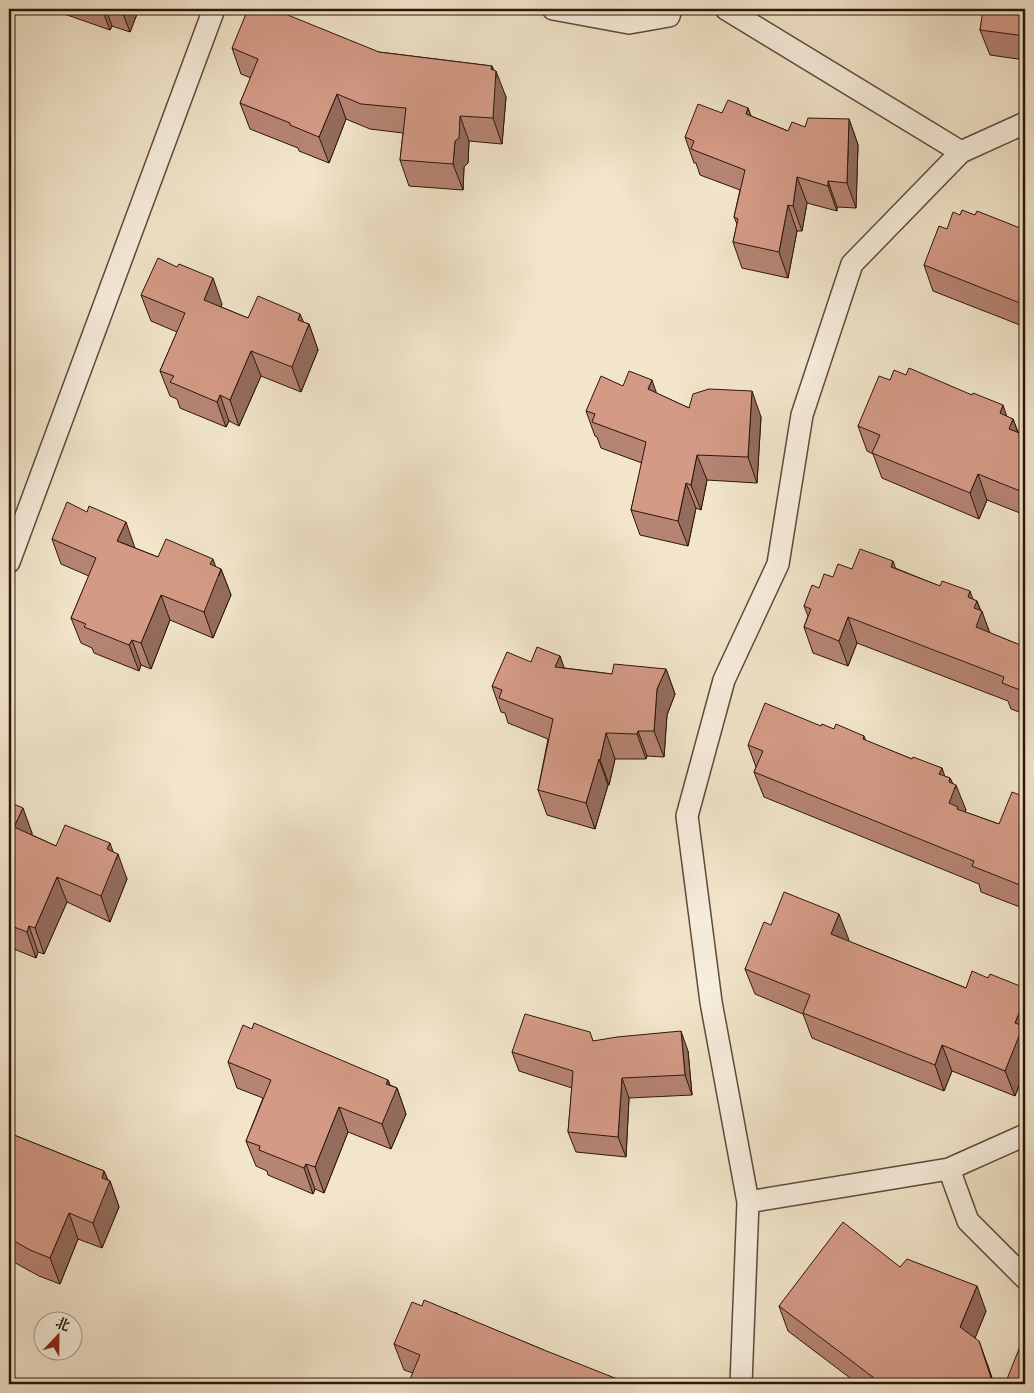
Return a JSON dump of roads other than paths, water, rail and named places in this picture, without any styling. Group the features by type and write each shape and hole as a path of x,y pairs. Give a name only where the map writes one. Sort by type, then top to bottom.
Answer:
{"street":[{"path":"9,562 214,9"},
{"path":"552,9 629,23 668,16 671,9"},
{"path":"726,9 960,152"},
{"path":"741,1384 748,1202 711,1002 687,816 724,680 778,564 802,415 852,264 960,152 1025,123"},
{"path":"748,1202 949,1169 1025,1135"},
{"path":"949,1169 968,1221 1025,1278"}]}
